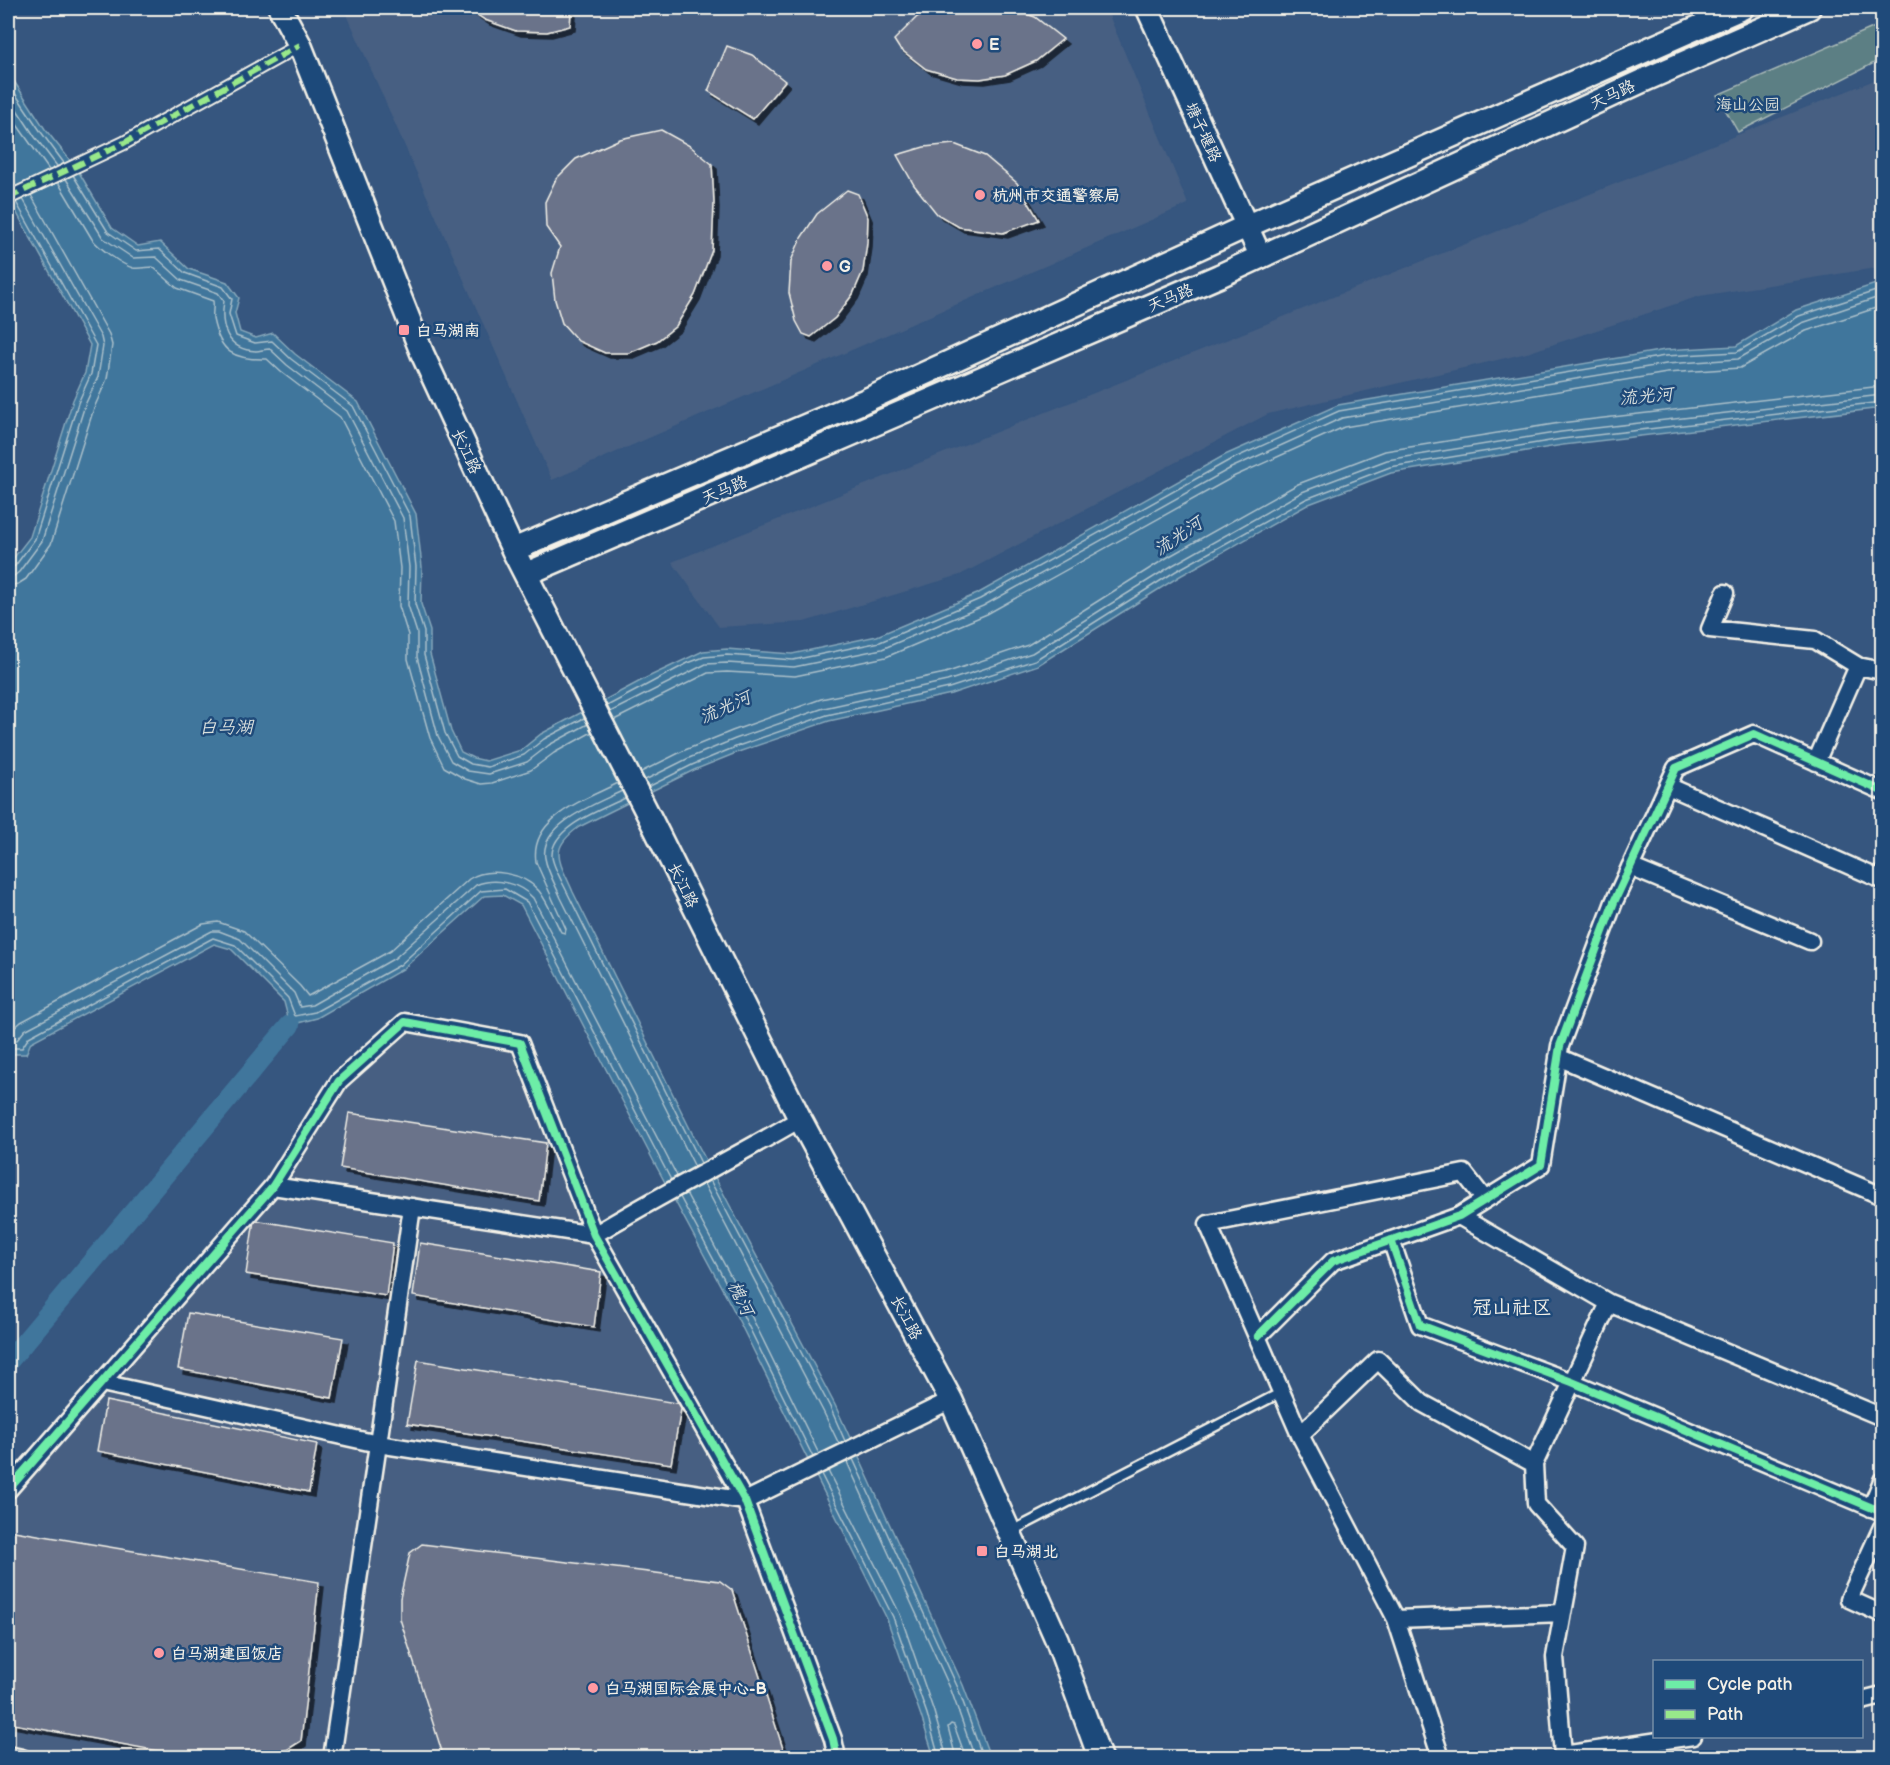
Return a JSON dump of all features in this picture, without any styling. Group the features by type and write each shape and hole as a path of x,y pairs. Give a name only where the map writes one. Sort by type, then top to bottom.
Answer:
{"main road":[{"name":"长江路","path":"280,8 300,45 422,353 513,550 581,680 800,1119 951,1400 1057,1640 1100,1758"},
{"name":"天马路","path":"513,550 862,402 1247,226 1743,8"},
{"name":"天马路","path":"526,574 1261,257 1640,82 1809,8"}],"street":[{"name":"塘子堰路","path":"1147,8 1261,257"},
{"path":"8,198 124,143 300,45"},
{"path":"1725,593 1710,629 1815,640 1858,666 1882,670"},
{"path":"1816,762 1858,666"},
{"path":"1258,1336 1333,1262 1459,1216 1541,1165 1560,1046 1610,913 1676,768 1754,734 1882,791"},
{"path":"1668,786 1882,880"},
{"path":"1630,867 1810,941"},
{"path":"8,1490 273,1186 339,1081 405,1023 520,1043 594,1236 745,1501 833,1739 837,1758"},
{"path":"1558,1057 1882,1196"},
{"path":"273,1186 594,1236 644,1205 800,1119"},
{"path":"1441,1758 1396,1619 1300,1435 1208,1224 1464,1173 1485,1200"},
{"path":"332,1758 412,1208"},
{"path":"1459,1216 1610,1303 1882,1417"},
{"path":"1390,1240 1420,1325 1572,1382 1877,1510 1882,1481"},
{"path":"1610,1303 1534,1464 1536,1504 1575,1547 1555,1657 1562,1756 1686,1738"},
{"path":"1300,1435 1378,1360 1422,1403 1534,1464"},
{"path":"102,1383 378,1444 745,1501 951,1400"},
{"path":"1882,1527 1849,1599 1882,1614"},
{"path":"1396,1619 1563,1613"},
{"path":"1863,1701 1882,1696"},
{"path":"8,1755 22,1758"}],"lane":[{"path":"1009,1532 1282,1392"}],"shaded area":[{"path":"344,8 1106,8 1188,204 552,480"},
{"path":"1882,77 1882,267 1700,296 1527,353 1268,414 960,575 804,622 719,627 672,562"},
{"path":"405,1022 520,1043 594,1235 745,1501 837,1757 8,1758 8,1490 273,1186 339,1081"}],"green space":[{"name":"海山公园","path":"1882,24 1882,59 1738,132 1717,95"}],"water":[{"name":"白马湖","path":"8,72 45,129 77,169 112,228 138,246 160,242 189,269 227,282 239,298 235,313 240,332 256,338 273,333 295,354 358,402 416,514 422,567 421,604 430,631 430,654 451,731 461,752 486,761 521,750 541,734 646,678 703,651 727,649 792,654 877,636 977,594 1225,455 1338,405 1665,350 1736,346 1796,310 1882,282 1882,408 1563,445 1391,473 1309,504 1180,576 1038,665 951,694 829,721 741,751 694,770 579,827 563,842 559,856 573,892 699,1147 835,1405 963,1685 990,1757 934,1757 887,1619 732,1307 521,905 503,895 484,896 403,969 317,1018 290,1025 284,1002 231,949 214,944 31,1042 26,1054 8,1054 8,565 30,537 73,400 85,373 90,345 8,197"}],"building":[{"path":"467,8 568,8 571,12 570,26 547,32 516,31 485,20"},
{"name":"E","path":"934,8 1010,8 1035,17 1063,39 1036,61 1005,75 980,79 957,78 926,69 899,48 894,40 917,17"},
{"path":"727,46 752,55 785,81 753,119 708,91"},
{"path":"661,130 690,146 712,164 714,203 712,250 695,295 676,326 657,341 629,353 605,353 578,341 562,323 555,300 552,273 560,247 546,227 545,202 556,179 576,159 620,139"},
{"path":"954,144 985,156 1017,183 1039,220 1003,233 959,227 937,214 914,185 897,155 924,147"},
{"name":"G","path":"847,190 858,194 868,218 863,271 853,294 835,318 811,337 803,334 796,321 789,293 791,261 801,238 817,214"},
{"path":"349,1113 546,1143 539,1201 340,1168"},
{"path":"254,1220 393,1243 386,1296 246,1274"},
{"path":"420,1243 601,1272 594,1327 413,1296"},
{"path":"188,1313 343,1338 332,1398 178,1369"},
{"path":"418,1360 682,1404 671,1464 407,1424"},
{"path":"106,1401 317,1444 309,1492 97,1451"},
{"name":"白马湖建国饭店","path":"8,1530 319,1582 301,1741 274,1758 196,1758 8,1723"},
{"name":"白马湖国际会展中心-B","path":"422,1544 720,1581 732,1590 786,1758 444,1758 400,1619 400,1598 410,1553"}],"waterway":[{"path":"8,1362 290,1025"}],"marked path":[{"path":"8,198 124,143 300,45"}],"cycle path":[{"path":"1258,1336 1333,1261 1459,1216 1541,1165 1560,1046 1614,902 1676,768 1754,734 1882,791"},
{"path":"8,1490 273,1186 339,1081 405,1022 520,1043 594,1235 745,1501 833,1739 837,1758"},
{"path":"1391,1240 1420,1325 1572,1382 1882,1512"}],"place":[{"name":"E","path":"977,44"},
{"name":"杭州市交通警察局","path":"980,195"},
{"name":"G","path":"827,266"},
{"name":"白马湖南","path":"404,330"},
{"name":"白马湖北","path":"982,1551"},
{"name":"白马湖建国饭店","path":"159,1653"},
{"name":"白马湖国际会展中心-B","path":"593,1688"}],"district":[{"name":"冠山社区","path":"1512,1307"}],"water label":[{"name":"流光河","path":"1646,396"},
{"name":"流光河","path":"1178,536"},
{"name":"流光河","path":"725,707"},
{"name":"槐河","path":"741,1298"}]}
